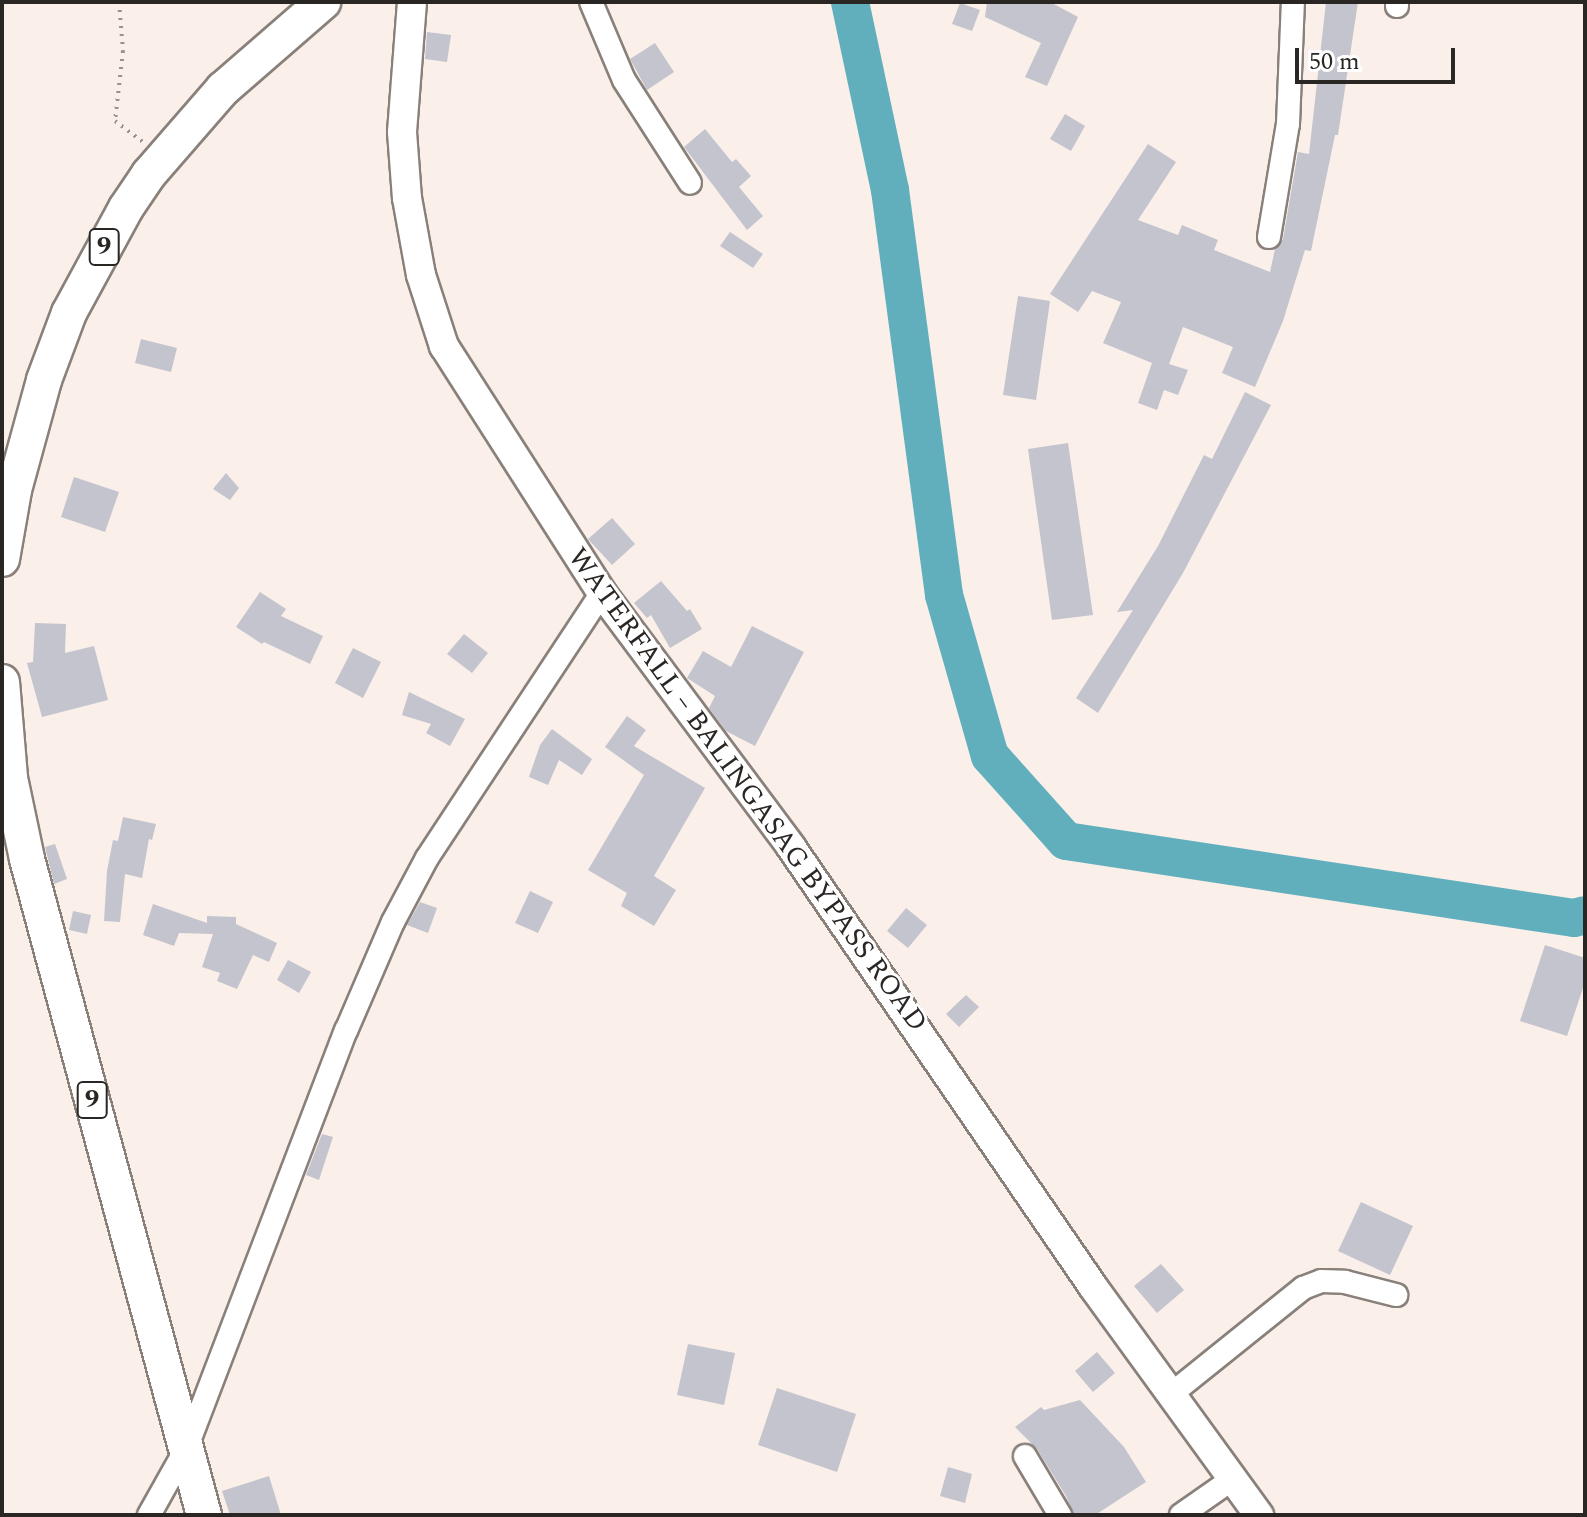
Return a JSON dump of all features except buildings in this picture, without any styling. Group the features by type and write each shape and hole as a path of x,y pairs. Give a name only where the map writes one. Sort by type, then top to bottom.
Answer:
{"highway":[{"name":"9","path":"2,559 26,437 69,313 126,208 163,156 223,89 323,2"},
{"name":"9","path":"2,682 10,778 27,859 204,1515"}],"main road":[{"name":"WATERFALL ‒ BALINGASAG BYPASS ROAD","path":"412,2 402,132 407,198 421,275 444,346 602,593 791,847 1170,1395 1259,1515"}],"street":[{"path":"591,2 624,80 690,183"},
{"path":"1269,237 1288,124 1293,2"},
{"path":"149,1515 186,1449 346,1031 393,922 427,858 602,593"},
{"path":"1170,1395 1303,1288 1321,1281 1345,1282 1396,1295"},
{"path":"1025,1456 1060,1515"},
{"path":"1181,1515 1231,1480"}],"path":[{"path":"119,2 123,51 115,121 163,156"}],"waterway":[{"path":"850,2 890,190 944,595 990,756 1066,841 1574,918 1585,915"}]}
